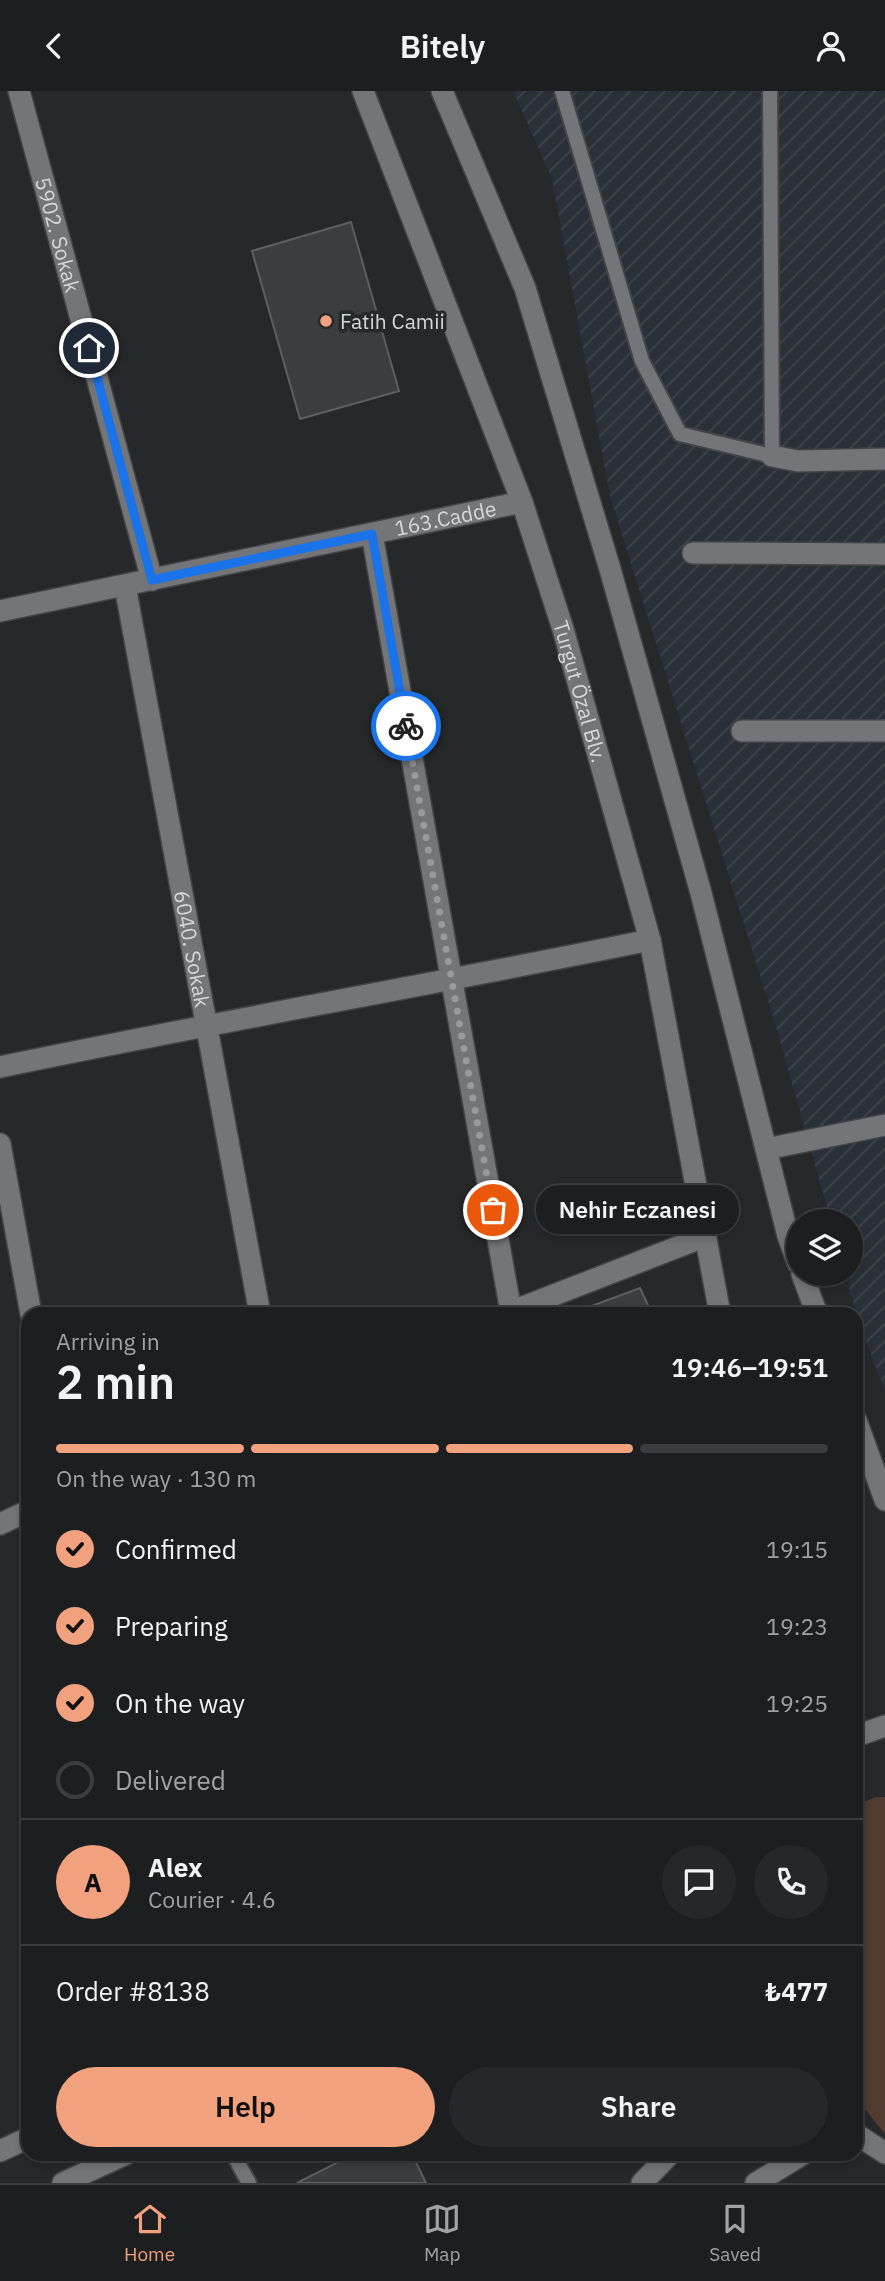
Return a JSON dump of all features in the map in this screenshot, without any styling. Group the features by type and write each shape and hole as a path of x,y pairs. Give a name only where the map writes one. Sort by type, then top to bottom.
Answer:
{"street":[{"name":"5902. Sokak","path":"19,91 152,580"},
{"name":"Turgut Özal Blv.","path":"363,91 522,502 562,629 650,940 719,1307"},
{"path":"442,91 525,288 610,569 698,880 786,1220"},
{"path":"772,456 798,461 885,459"},
{"name":"163.Cadde","path":"0,611 522,502"},
{"path":"372,534 507,1307"},
{"path":"693,553 885,554"},
{"name":"6040. Sokak","path":"125,586 259,1307"},
{"path":"742,731 885,731"},
{"path":"0,1067 206,1024 452,980 650,940"},
{"path":"766,1149 885,1125"},
{"path":"0,1144 30,1307"},
{"path":"523,1307 706,1236"},
{"path":"806,1286 814,1307"},
{"path":"863,1439 885,1500"},
{"path":"0,1524 21,1514"},
{"path":"863,1734 885,1726"},
{"path":"863,2139 885,2153"},
{"path":"0,2151 21,2141"},
{"path":"71,2181 112,2161"},
{"path":"643,2182 647,2161"},
{"path":"643,2182 663,2161"},
{"path":"756,2183 792,2161"}],"lane":[{"path":"562,91 642,361 680,434 772,456 770,91"},
{"path":"237,2161 248,2183"}],"shaded area":[{"path":"513,91 885,91 885,1391 863,1333 863,1307 854,1307 848,1286 863,1286 863,1209 828,1209 775,1023 610,496 552,179"},
{"path":"885,1797 885,2134 863,2107 863,1802"}],"building":[{"name":"Fatih Camii","path":"351,222 399,391 300,419 252,251"},
{"path":"640,1288 649,1307 589,1307"},
{"path":"340,2161 415,2161 426,2183 297,2183"}],"way so far":[{"path":"406,726 493,1210"}],"place":[{"name":"Fatih Camii","path":"326,321"},
{"name":"Nehir Eczanesi","path":"493,1210"}],"route":[{"path":"89,348 152,580 372,534 406,726"}]}
